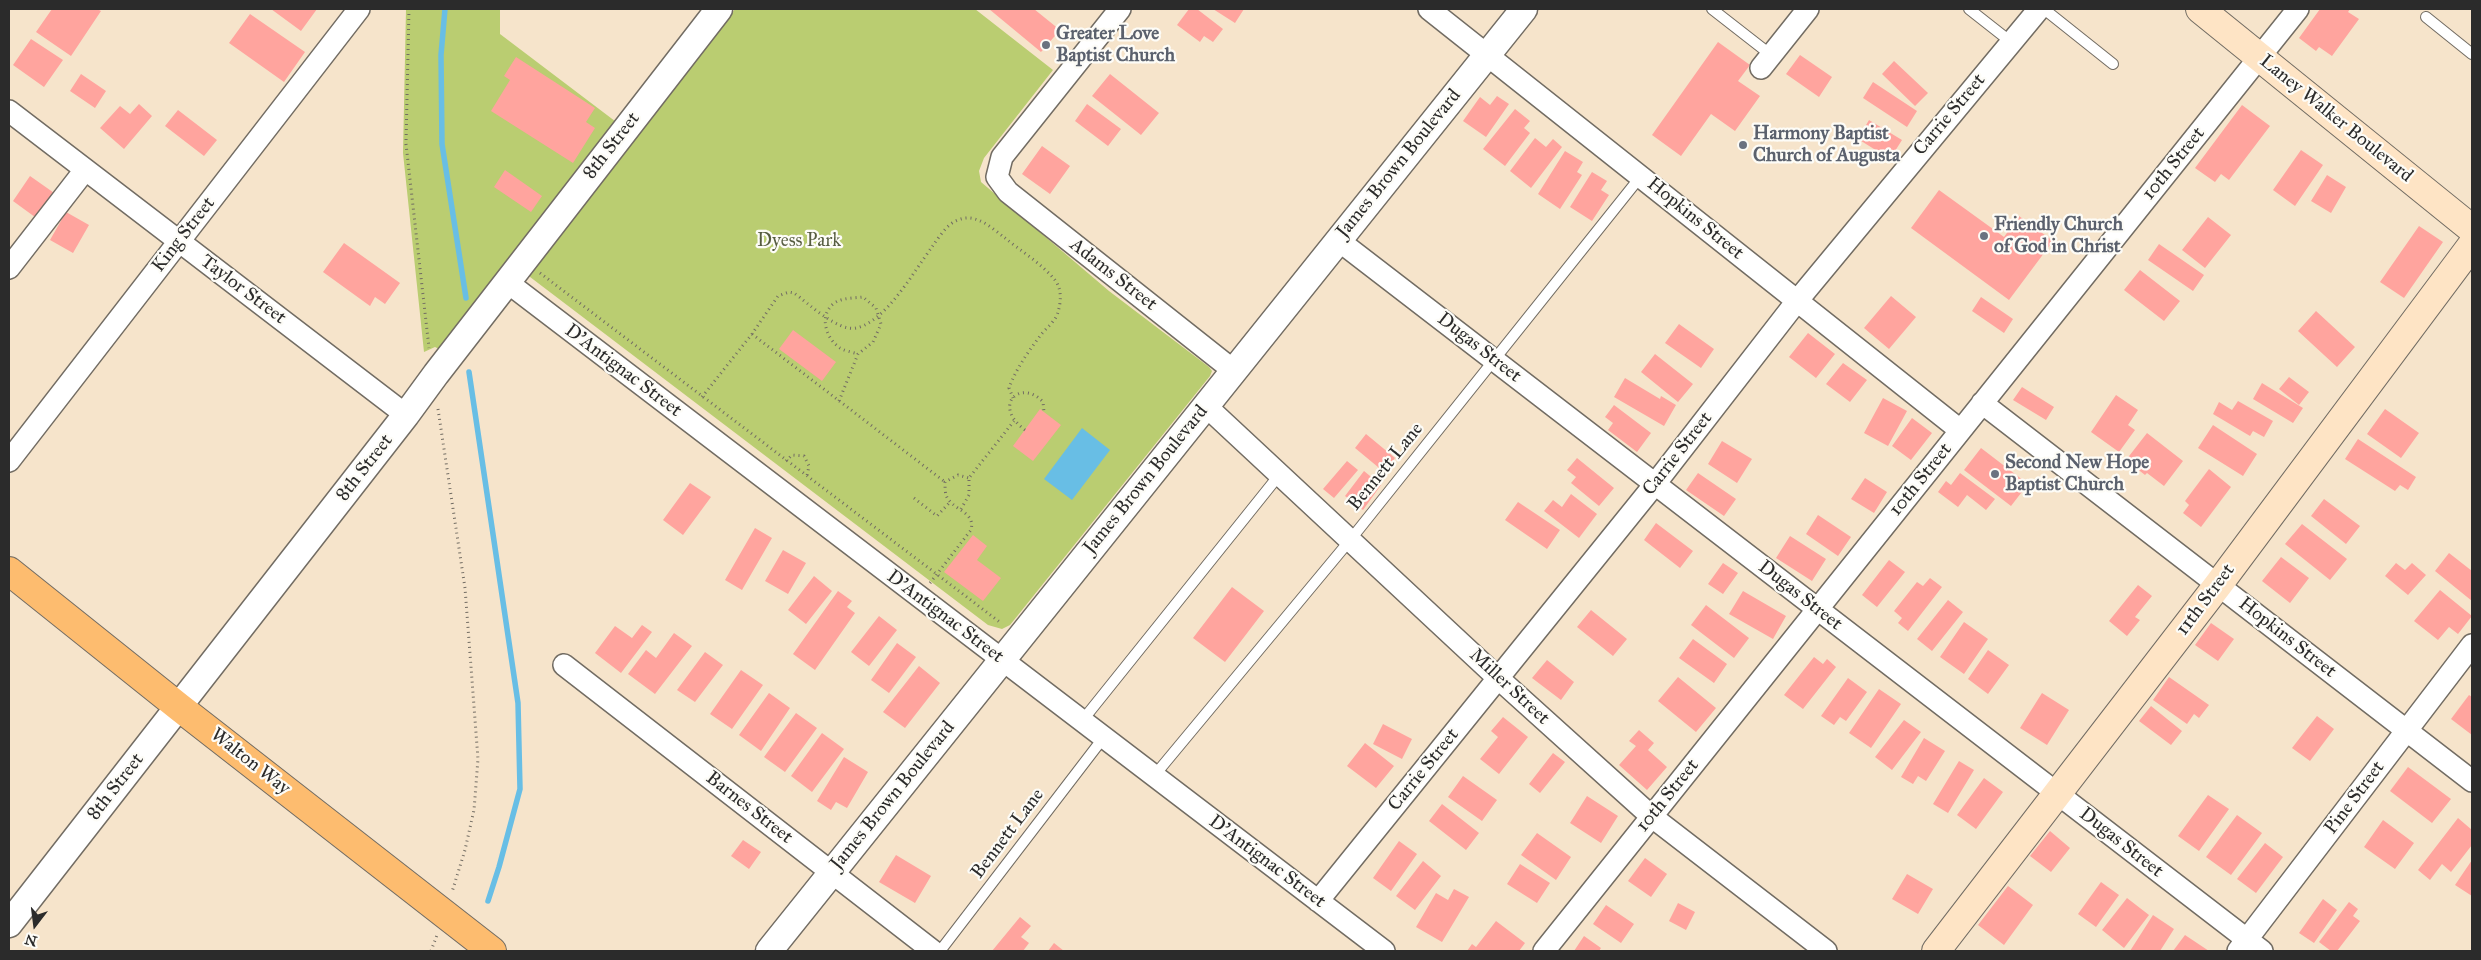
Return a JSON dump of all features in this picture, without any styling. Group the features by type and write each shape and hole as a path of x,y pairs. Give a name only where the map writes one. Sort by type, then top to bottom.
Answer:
{"main road":[{"name":"Laney Walker Boulevard","path":"2200,9 2472,229"},
{"name":"11th Street","path":"1936,951 2218,585 2472,245"},
{"name":"Walton Way","path":"9,571 179,707 492,951"}],"street":[{"name":"King Street","path":"9,461 359,9"},
{"name":"8th Street","path":"9,924 406,415 434,376 719,9"},
{"name":"Adams Street","path":"1120,9 1002,157 996,177 1008,192 1234,371"},
{"name":"Hopkins Street","path":"1429,9 1960,430"},
{"name":"James Brown Boulevard","path":"769,951 1524,9"},
{"path":"1766,61 1808,9"},
{"name":"Carrie Street","path":"1318,901 1655,484 1797,301 2039,9"},
{"name":"10th Street","path":"1544,951 2298,9"},
{"name":"Taylor Street","path":"9,111 406,415"},
{"path":"9,268 85,170"},
{"name":"Dugas Street","path":"1338,240 2057,794 2249,947"},
{"name":"D'Antignac Street","path":"501,290 919,597 1384,951"},
{"name":"Hopkins Street","path":"1982,403 2472,781"},
{"name":"Miller Street","path":"1206,406 1351,539 1498,678 1652,816 1826,951"},
{"name":"Pine Street","path":"2249,947 2472,645"},
{"name":"Barnes Street","path":"564,665 933,951"}],"lane":[{"path":"1712,9 1766,61"},
{"path":"1969,9 2012,42"},
{"path":"2044,9 2113,64"},
{"path":"2426,17 2472,54"},
{"name":"Bennett Lane","path":"1154,776 1351,539 1641,176"},
{"path":"1082,721 1280,474"},
{"name":"Bennett Lane","path":"940,951 1104,737"}],"path":[{"path":"409,9 406,144 419,270 465,588 478,759 474,810 465,850 448,916 431,951"},
{"path":"702,396 752,334 778,296 789,292 794,293 825,316 840,325 853,329 874,320 880,314 943,232 959,219 976,219 986,223 1054,278 1061,293 1058,314 1039,337 1013,378 1009,388 1013,398"},
{"path":"524,260 1002,623"},
{"path":"839,401 858,354 878,334 881,324 880,314 871,302 863,297 838,301 832,305 825,316 827,335 833,342 841,348 858,354"},
{"path":"752,334 945,482 946,494 951,502 961,509 972,522 971,530 919,597"},
{"path":"1025,430 1014,421 1009,408 1017,394 1024,392 1035,394 1043,402 1044,412"},
{"path":"961,509 969,495 969,478 1014,421"},
{"path":"786,460 792,455 804,456 809,466 806,476"},
{"path":"945,482 958,475 969,478"},
{"path":"914,498 937,516 951,502"}],"green space":[{"name":"Dyess Park","path":"406,9 500,9 500,34 636,137 735,9 975,9 1053,70 984,158 979,171 981,182 1109,291 1209,367 1212,371 1210,376 1010,625 1002,629 988,625 509,261 439,349 435,347 424,352 403,153"}],"water":[{"path":"1082,428 1110,450 1072,500 1044,479"}],"building":[{"path":"52,9 97,9 101,11 71,56 36,32"},
{"path":"271,9 317,9 301,31"},
{"path":"989,9 1034,9 1060,30 1041,52"},
{"path":"1189,9 1197,9 1223,29 1213,42 1204,36 1200,42 1177,25"},
{"path":"1213,9 1244,9 1235,23"},
{"path":"2320,9 2350,9 2348,12 2359,19 2332,56 2319,47 2316,51 2299,38"},
{"path":"250,14 305,52 284,82 229,43"},
{"path":"31,39 63,60 44,87 13,65"},
{"path":"1718,42 1750,65 1738,81 1760,96 1735,131 1711,114 1681,156 1652,135"},
{"path":"1800,55 1832,77 1819,97 1786,74"},
{"path":"516,57 595,108 586,122 595,128 573,163 491,111 510,80 504,76"},
{"path":"1894,61 1928,93 1915,106 1882,74"},
{"path":"81,74 106,91 95,108 70,91"},
{"path":"1110,74 1159,113 1141,135 1092,96"},
{"path":"1873,82 1917,111 1907,127 1863,98"},
{"path":"1497,96 1509,104 1486,137 1463,121 1480,97 1490,105"},
{"path":"139,104 152,116 124,149 100,128 120,106 130,114"},
{"path":"1087,104 1121,129 1108,146 1075,121"},
{"path":"2242,105 2270,126 2229,180 2221,174 2215,182 2195,168"},
{"path":"1515,109 1530,121 1524,128 1530,133 1505,166 1483,149"},
{"path":"178,110 217,140 204,156 165,126"},
{"path":"1869,120 1902,140 1890,159 1858,139"},
{"path":"1535,138 1546,147 1553,139 1562,147 1531,188 1510,171"},
{"path":"1042,146 1070,166 1050,194 1022,174"},
{"path":"2301,150 2323,165 2295,206 2273,190"},
{"path":"1565,151 1583,162 1577,172 1582,175 1560,209 1538,194"},
{"path":"505,170 542,196 531,212 494,187"},
{"path":"1592,172 1607,181 1601,190 1609,195 1592,221 1570,207"},
{"path":"2327,175 2346,187 2331,213 2311,201"},
{"path":"30,176 57,195 39,220 13,201"},
{"path":"1939,190 2004,237 2019,216 2053,241 2009,300 1911,228"},
{"path":"66,212 89,225 73,253 50,240"},
{"path":"2208,217 2231,235 2205,268 2182,250"},
{"path":"2419,226 2443,242 2404,298 2380,282"},
{"path":"344,243 400,283 385,304 375,297 370,306 323,272"},
{"path":"2159,244 2204,275 2193,291 2148,260"},
{"path":"2140,270 2180,301 2164,321 2124,290"},
{"path":"1891,296 1916,317 1889,349 1864,328"},
{"path":"1981,297 2013,319 2004,333 1972,311"},
{"path":"2316,311 2355,347 2337,367 2298,331"},
{"path":"1679,324 1714,349 1701,368 1665,343"},
{"path":"793,330 836,362 822,381 779,349"},
{"path":"1808,333 1835,354 1816,378 1789,357"},
{"path":"1655,354 1693,384 1678,402 1641,372"},
{"path":"1843,363 1867,380 1850,402 1826,384"},
{"path":"2289,377 2309,392 2299,405 2279,389"},
{"path":"1625,378 1660,399 1661,396 1676,405 1664,426 1614,397"},
{"path":"2262,383 2303,408 2293,423 2253,399"},
{"path":"2022,387 2054,407 2046,420 2013,400"},
{"path":"2116,395 2138,410 2128,425 2135,430 2119,452 2091,432"},
{"path":"1883,398 1907,411 1888,446 1864,433"},
{"path":"2238,401 2273,421 2264,437 2253,431 2250,436 2213,414 2219,402 2232,410"},
{"path":"1614,405 1651,433 1637,452 1608,430 1613,423 1605,417"},
{"path":"1040,409 1061,425 1033,461 1013,446"},
{"path":"2385,409 2419,433 2401,458 2367,434"},
{"path":"1912,418 1932,433 1911,460 1892,446"},
{"path":"2213,425 2257,454 2243,476 2198,448"},
{"path":"2147,433 2183,461 2164,486 2147,473 2145,475 2126,460"},
{"path":"1366,434 1395,458 1384,472 1355,448"},
{"path":"2358,439 2416,477 2408,490 2400,485 2395,491 2345,459"},
{"path":"1722,441 1752,459 1737,483 1708,464"},
{"name":"Second New Hope Baptist Church","path":"1981,448 2028,484 2011,506 1964,470"},
{"path":"1577,458 1614,488 1599,506 1571,483 1576,477 1567,470"},
{"path":"1347,461 1358,470 1334,498 1323,489"},
{"path":"2209,469 2231,487 2201,527 2183,513 2189,505 2185,501"},
{"path":"1364,471 1381,485 1363,510 1345,496"},
{"path":"1698,473 1736,499 1724,516 1686,490"},
{"path":"1960,473 1995,499 1986,510 1967,495 1958,507 1938,492 1946,481 1951,485"},
{"path":"1865,478 1887,492 1874,513 1851,499"},
{"path":"690,483 711,497 683,535 663,520"},
{"path":"1571,494 1597,514 1579,538 1544,511 1553,500 1562,507"},
{"path":"2324,499 2360,526 2346,544 2311,516"},
{"path":"1518,502 1560,530 1547,549 1505,520"},
{"path":"1818,515 1851,537 1838,556 1806,534"},
{"path":"1656,523 1693,551 1680,568 1644,540"},
{"path":"2302,524 2347,559 2330,580 2285,544"},
{"path":"755,528 772,538 742,590 725,580"},
{"path":"973,535 987,546 977,560 1001,578 983,601 944,572"},
{"path":"1790,536 1826,559 1812,581 1776,558"},
{"path":"783,550 806,563 788,594 765,581"},
{"path":"2449,553 2472,571 2472,601 2435,571"},
{"path":"2281,557 2309,578 2290,603 2262,581"},
{"path":"1889,560 1905,572 1877,607 1862,595"},
{"path":"1723,563 1738,573 1723,594 1708,584"},
{"path":"2396,563 2405,570 2412,563 2426,575 2408,595 2385,576"},
{"path":"814,576 832,591 806,624 788,610"},
{"path":"1930,578 1942,587 1908,631 1898,623 1902,618 1894,611 1917,582 1923,586"},
{"path":"2138,585 2152,596 2135,617 2140,620 2127,636 2109,621"},
{"path":"1232,587 1264,611 1225,662 1193,638"},
{"path":"2440,590 2472,616 2458,634 2449,627 2438,640 2414,621"},
{"path":"838,591 852,601 847,607 855,613 815,670 793,654"},
{"path":"1743,591 1786,616 1773,639 1729,614"},
{"path":"1948,600 1963,612 1932,651 1917,639"},
{"path":"1706,605 1749,638 1734,658 1691,625"},
{"path":"1591,610 1627,639 1613,656 1577,627"},
{"path":"879,616 897,630 869,666 851,652"},
{"path":"1964,622 1988,639 1964,674 1940,657"},
{"path":"2211,623 2234,639 2218,661 2195,645"},
{"path":"642,625 652,632 621,673 595,653 615,626 632,638"},
{"path":"674,633 692,646 655,694 628,674 646,650 656,658"},
{"path":"1693,639 1727,664 1714,683 1679,658"},
{"path":"897,643 916,657 889,693 871,680"},
{"path":"1988,650 2009,665 1988,694 1968,679"},
{"path":"705,652 723,665 695,702 677,690"},
{"path":"1814,657 1823,664 1827,659 1836,667 1803,709 1784,695"},
{"path":"1547,660 1574,682 1561,700 1532,678"},
{"path":"919,666 940,683 905,728 883,712"},
{"path":"741,670 763,685 732,729 710,714"},
{"path":"1678,677 1716,708 1696,732 1658,701"},
{"path":"2169,677 2209,705 2199,718 2194,714 2187,724 2153,700"},
{"path":"1848,678 1867,692 1846,721 1840,717 1834,725 1821,716"},
{"path":"1879,689 1901,704 1871,748 1849,733"},
{"path":"769,693 790,708 761,751 739,735"},
{"path":"2042,693 2069,710 2047,745 2020,728"},
{"path":"2469,695 2472,697 2472,735 2451,719"},
{"path":"2151,706 2182,731 2171,745 2139,721"},
{"path":"796,713 817,728 785,772 764,757"},
{"path":"2317,716 2334,729 2310,761 2292,748"},
{"path":"1503,717 1528,737 1499,774 1480,759 1498,737 1491,731"},
{"path":"1904,720 1921,732 1892,770 1875,757"},
{"path":"1383,724 1412,739 1402,759 1373,744"},
{"path":"1639,730 1654,743 1648,750 1667,767 1647,790 1619,765 1636,746 1629,741"},
{"path":"822,733 844,749 812,792 791,776"},
{"path":"1924,738 1945,751 1926,781 1918,776 1913,784 1901,777"},
{"path":"1365,743 1394,766 1376,788 1347,766"},
{"path":"1553,753 1565,762 1540,793 1529,784"},
{"path":"844,757 868,772 847,808 836,802 831,810 817,801"},
{"path":"1959,761 1974,770 1948,813 1933,804"},
{"path":"2408,767 2451,799 2432,823 2390,791"},
{"path":"1463,776 1497,800 1482,821 1448,797"},
{"path":"1984,778 2003,792 1976,829 1957,815"},
{"path":"2208,795 2229,809 2199,851 2178,836"},
{"path":"1587,796 1618,816 1601,843 1570,823"},
{"path":"1442,804 1479,833 1466,850 1429,821"},
{"path":"2237,815 2262,833 2231,875 2206,857"},
{"path":"2458,818 2472,830 2472,845 2451,872 2442,864 2430,880 2418,870"},
{"path":"2383,820 2414,843 2395,869 2364,847"},
{"path":"2050,831 2070,848 2051,872 2030,856"},
{"path":"1537,833 1571,857 1556,880 1521,855"},
{"path":"743,840 761,852 749,869 731,856"},
{"path":"1399,841 1417,854 1391,891 1373,878"},
{"path":"2265,843 2283,857 2256,893 2237,879"},
{"path":"896,855 931,876 915,903 879,882"},
{"path":"1645,858 1667,874 1651,897 1628,881"},
{"path":"2472,860 2472,896 2455,885"},
{"path":"1423,861 1441,876 1415,910 1396,896"},
{"path":"1520,864 1550,883 1537,903 1507,884"},
{"path":"1907,874 1933,889 1918,914 1892,899"},
{"path":"2101,882 2119,895 2096,927 2078,914"},
{"path":"2008,886 2033,905 2004,945 1978,925"},
{"path":"1454,889 1469,897 1442,942 1416,927 1436,893 1448,900"},
{"path":"2127,898 2149,915 2124,948 2102,930"},
{"path":"2323,899 2337,910 2314,943 2299,933"},
{"path":"2349,902 2358,909 2353,916 2360,921 2337,951 2331,951 2319,942"},
{"path":"1678,903 1695,912 1686,930 1669,921"},
{"path":"1606,905 1634,924 1621,943 1593,924"},
{"path":"2153,915 2174,929 2160,951 2130,951"},
{"path":"1020,917 1031,926 1021,937 1029,943 1023,951 992,951"},
{"path":"1496,921 1525,943 1519,951 1467,951 1472,944 1476,947"},
{"path":"2185,935 2209,951 2173,951"},
{"path":"1584,936 1601,948 1599,951 1574,951"},
{"path":"1054,943 1064,951 1048,951"}],"waterway":[{"path":"445,9 441,55 442,144 466,298"},
{"path":"469,372 518,703 520,789 488,901"}],"place":[{"name":"Greater Love Baptist Church","path":"1046,45"},
{"name":"Harmony Baptist Church of Augusta","path":"1743,145"},
{"name":"Friendly Church of God in Christ","path":"1984,236"},
{"name":"Second New Hope Baptist Church","path":"1995,474"}]}
